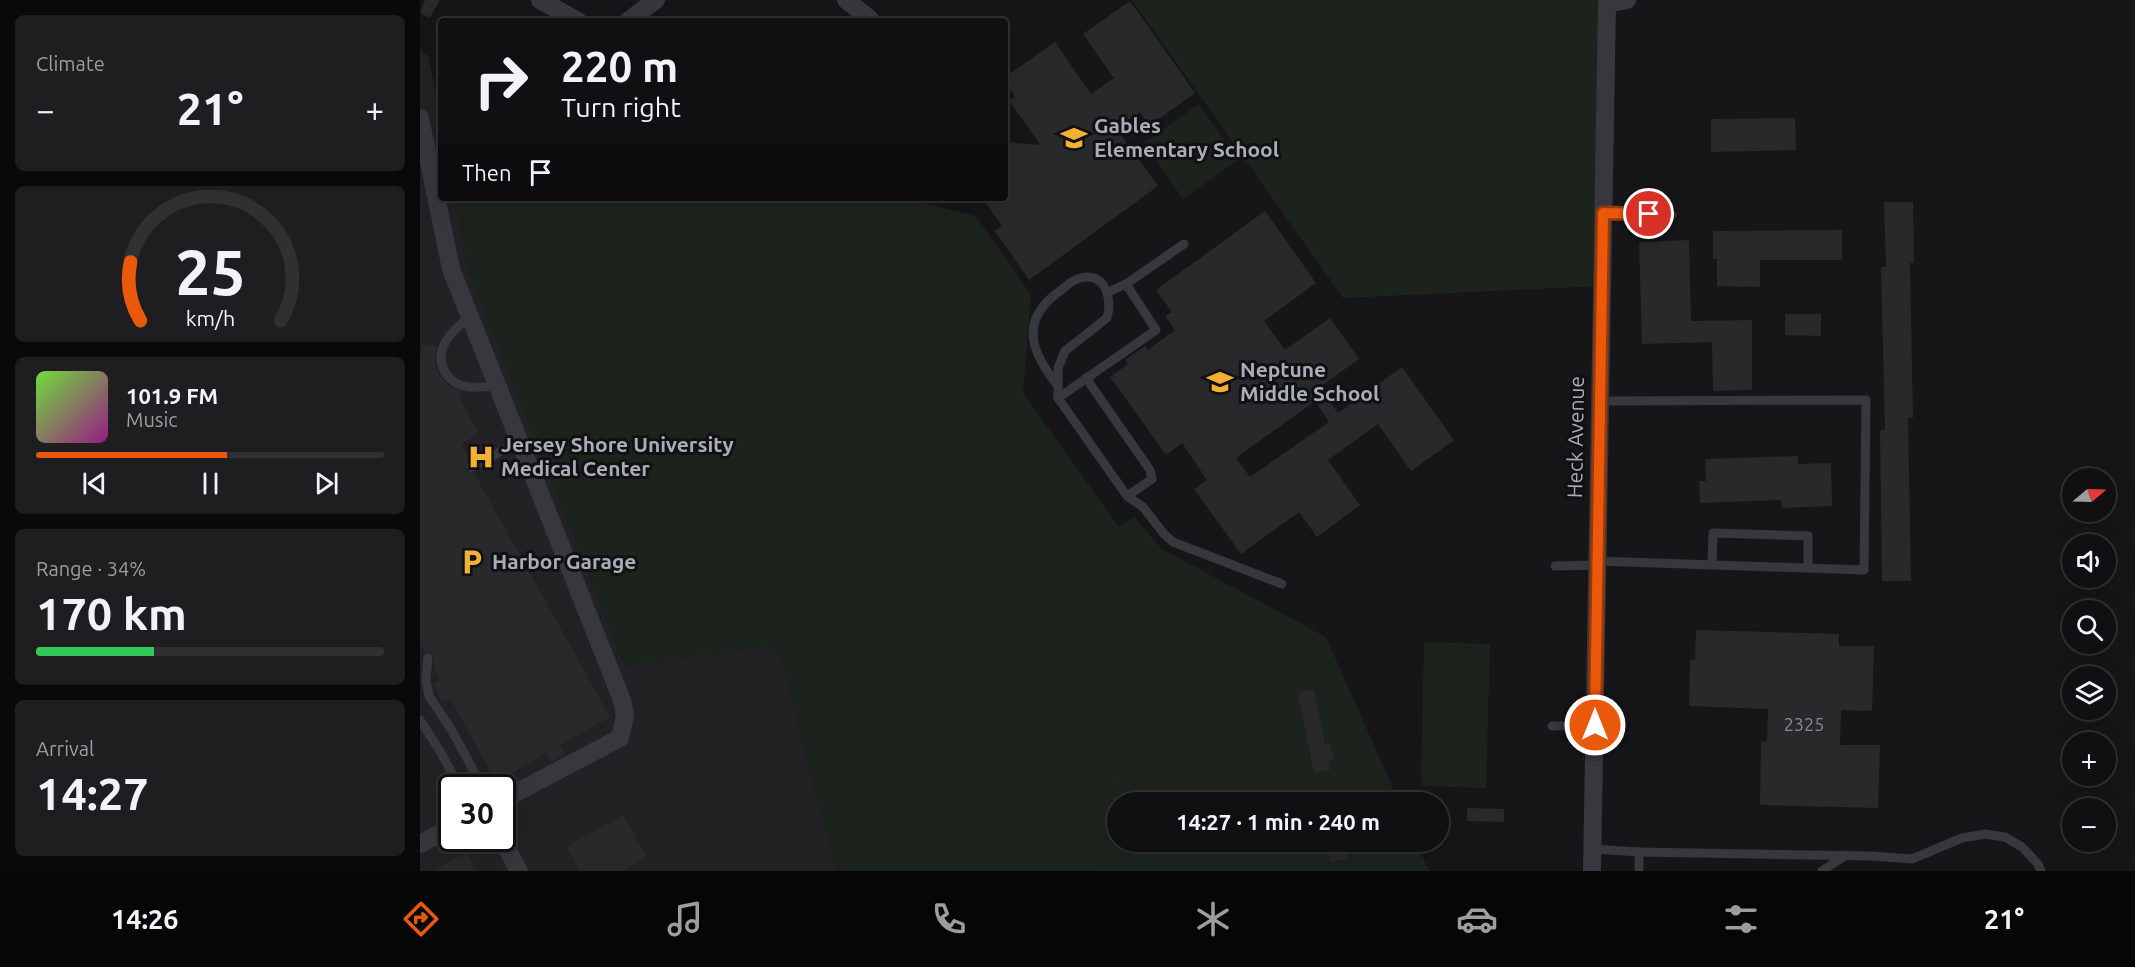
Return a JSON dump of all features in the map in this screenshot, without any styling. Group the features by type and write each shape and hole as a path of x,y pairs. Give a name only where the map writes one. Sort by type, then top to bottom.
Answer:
{"street":[{"path":"540,0 573,18"},
{"path":"632,18 656,0"},
{"path":"846,0 869,18"},
{"path":"1607,2 1627,0"},
{"name":"Heck Avenue","path":"1592,871 1607,2"},
{"path":"420,118 448,262 626,715 620,738 516,793"},
{"path":"420,844 438,834"},
{"path":"509,852 519,871"}],"lane":[{"path":"1603,213 1672,215"},
{"path":"1108,292 1126,284 1184,243"},
{"path":"1058,386 1043,367 1034,345 1035,320 1042,306 1051,297 1082,277 1097,280 1108,292 1110,303 1107,318 1065,351 1058,368 1058,386 1058,398 1127,496 1143,507 1173,542 1282,584"},
{"path":"1058,398 1156,330 1126,284"},
{"path":"469,317 447,339 441,351 443,368 451,380 458,384 467,387 497,386"},
{"path":"1086,378 1150,470 1152,479 1127,496"},
{"path":"1555,566 1596,563 1864,570 1866,400 1599,401"},
{"path":"471,467 519,442"},
{"path":"1712,565 1713,533 1808,536 1808,568"},
{"path":"428,658 426,680 429,696 452,731 475,774"},
{"path":"420,720 452,774"},
{"path":"1552,726 1595,725"},
{"path":"1593,849 1639,852 1846,855 1912,859 1962,838 1985,834 2005,837 2022,847 2038,864 2041,871"},
{"path":"1639,852 1639,871"},
{"path":"1822,871 1846,855"},
{"path":"1912,859 1914,871"}],"shaded area":[{"path":"1132,0 1611,0 1602,286 1343,298"},
{"name":"Jersey Shore University Medical Center","path":"420,49 429,57 438,105 438,201 457,201 469,270 625,666 777,644 837,871 420,871"},
{"path":"1199,104 1238,160 1183,199 1144,143"},
{"path":"457,201 916,201 976,216 1031,295 1023,393 1119,527 1134,517 1162,549 1326,637 1395,792 1107,792 1107,852 1420,852 1429,871 837,871 777,644 625,666 469,270"},
{"path":"1424,642 1490,644 1486,788 1421,786"}],"building":[{"path":"425,0 440,0 430,18 420,13"},
{"name":"Gables Elementary School","path":"1130,1 1195,93 1149,126 1140,112 1116,128 1158,186 1029,280 995,231 1002,226 984,201 1008,201 1008,142 1041,145 1009,101 1015,97 1008,86 1008,75 1055,42 1091,94 1114,78 1083,34"},
{"path":"1795,118 1796,150 1711,152 1711,119"},
{"path":"1884,202 1913,202 1914,263 1910,263 1913,418 1908,418 1911,581 1882,581 1880,430 1885,430 1881,267 1886,267"},
{"name":"Neptune Middle School","path":"1265,211 1316,283 1264,321 1285,350 1330,318 1359,359 1320,387 1338,413 1402,367 1454,440 1411,471 1378,424 1328,460 1360,505 1317,537 1299,512 1241,554 1194,489 1207,480 1182,443 1166,455 1110,377 1128,364 1125,360 1145,346 1148,350 1175,330 1165,316 1172,312 1156,290","holes":["1315,401 1329,422 1250,477 1236,458"]},
{"path":"1842,230 1842,260 1760,260 1760,287 1717,286 1717,259 1713,259 1713,231"},
{"path":"1689,240 1691,321 1752,320 1752,390 1713,391 1712,342 1642,344 1639,242"},
{"path":"1785,314 1821,314 1821,336 1785,335"},
{"name":"Harbor Garage","path":"423,344 436,346 435,364 439,375 449,386 461,392 459,397 479,434 461,444 470,460 465,464 465,470 468,473 474,473 610,717 560,745 565,754 551,762 546,753 510,774 492,774 450,698 442,702 434,684 440,680 434,669 434,656 429,651 425,652 420,644 420,355"},
{"path":"1798,456 1798,464 1831,463 1832,506 1782,508 1781,500 1700,503 1699,481 1706,481 1705,459"},
{"path":"1696,630 1839,634 1839,646 1874,646 1872,711 1841,710 1840,745 1880,745 1878,808 1760,805 1761,741 1767,742 1768,709 1689,706 1690,660 1695,660"},
{"path":"1314,690 1325,744 1330,743 1334,760 1328,761 1330,770 1314,773 1298,693"},
{"path":"1467,808 1504,809 1504,822 1467,821"},
{"path":"623,815 647,857 622,871 580,871 566,847"},
{"path":"466,852 477,871 433,871"},
{"path":"1328,852 1346,852 1348,859 1330,862"}],"place":[{"name":"Gables Elementary School","path":"1074,138"},
{"name":"Neptune Middle School","path":"1220,382"},
{"name":"Jersey Shore University Medical Center","path":"481,457"},
{"name":"Harbor Garage","path":"472,562"}],"route":[{"path":"1595,725 1603,213 1649,214"}]}
